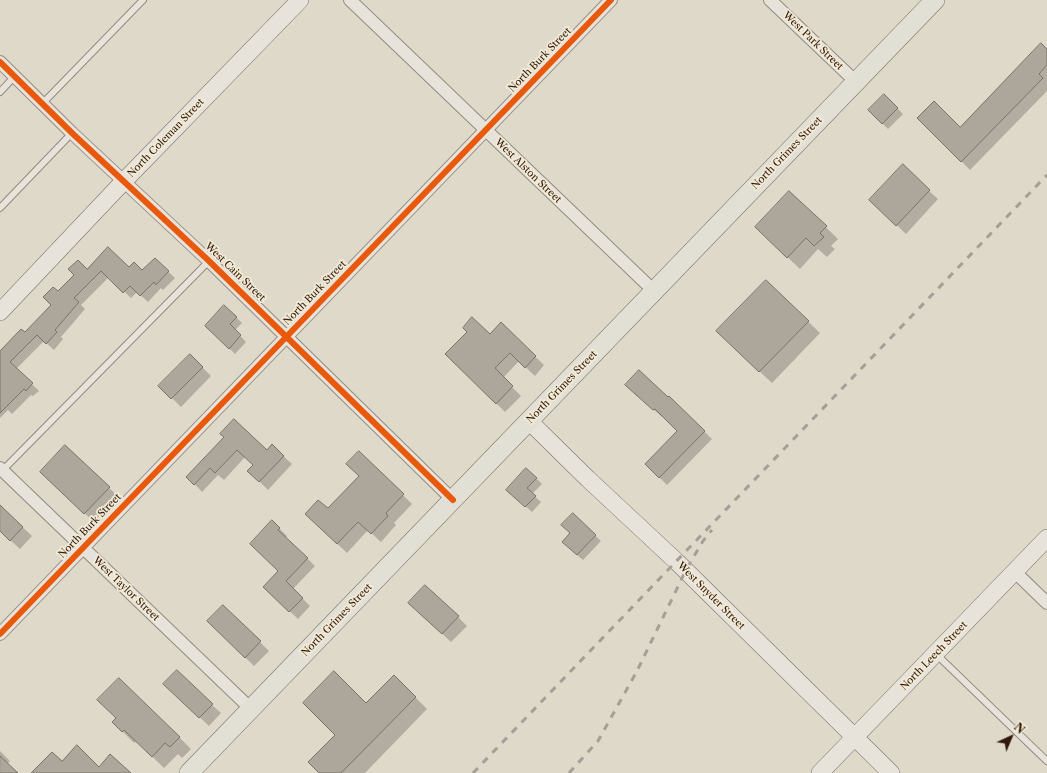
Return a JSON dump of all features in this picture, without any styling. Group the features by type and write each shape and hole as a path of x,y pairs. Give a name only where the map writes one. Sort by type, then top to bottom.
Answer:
{"main road":[{"name":"North Grimes Street","path":"189,773 935,0"}],"street":[{"name":"North Coleman Street","path":"0,312 124,181 300,0"},
{"name":"West Alston Street","path":"350,0 654,291"},
{"name":"North Burk Street","path":"0,634 611,0"},
{"name":"West Park Street","path":"770,0 856,82"},
{"name":"West Cain Street","path":"0,62 72,133 209,261 454,500"},
{"name":"West Snyder Street","path":"529,421 588,479 676,561 891,773"},
{"name":"West Taylor Street","path":"1,470 251,709"},
{"name":"North Leech Street","path":"820,773 1047,538"},
{"path":"1015,572 1047,603"}],"lane":[{"path":"43,103 143,0"},
{"path":"0,92 15,76"},
{"path":"0,208 72,133"},
{"path":"1,470 209,261"},
{"path":"936,654 1047,761"}],"building":[{"path":"1041,43 1047,49 1047,65 1039,74 1043,78 961,162 917,118 934,101 960,127"},
{"path":"884,94 898,108 882,124 868,110"},
{"path":"903,164 930,190 896,226 869,200"},
{"path":"789,191 827,226 820,233 824,237 814,246 806,238 787,258 755,227"},
{"path":"108,247 129,267 134,262 142,270 155,258 169,271 156,285 154,282 140,296 130,286 123,293 101,271 74,298 79,302 55,330 57,332 46,344 37,335 10,362 33,383 26,391 24,389 0,413 0,351 21,329 25,332 51,305 43,297 53,287 58,291 74,275 68,269 78,260 87,269"},
{"path":"766,280 809,321 759,372 716,331"},
{"path":"224,305 237,317 230,324 241,335 229,349 205,326"},
{"path":"472,317 490,334 501,322 536,356 525,368 510,353 495,368 513,386 496,404 445,354 467,332 463,328"},
{"path":"190,354 203,367 171,399 158,386"},
{"path":"639,370 668,397 669,396 705,431 659,478 645,464 677,431 655,409 653,410 625,385"},
{"path":"234,419 267,450 272,444 284,456 259,482 247,471 253,465 237,450 215,473 210,468 194,485 186,477 224,437 220,434"},
{"path":"65,445 110,487 84,514 40,472"},
{"path":"359,451 404,494 386,513 388,516 371,534 358,522 337,544 305,514 318,500 328,508 359,476 346,464"},
{"path":"526,468 537,478 527,488 536,496 525,507 506,490"},
{"path":"0,505 23,527 10,541 0,531"},
{"path":"573,513 596,535 577,555 562,542 570,533 561,525"},
{"path":"272,520 280,528 278,530 308,558 286,581 303,598 289,612 263,587 278,571 250,544"},
{"path":"425,585 459,616 442,634 408,603"},
{"path":"223,605 261,641 245,658 207,621"},
{"path":"177,670 213,704 199,718 163,684"},
{"path":"334,671 366,703 394,675 416,697 341,773 319,773 308,762 335,735 303,703"},
{"path":"119,678 180,737 170,747 165,743 152,757 124,730 122,732 112,722 116,718 97,700"},
{"path":"77,745 99,767 110,754 131,773 31,773 52,752 62,761"},
{"path":"0,756 18,773 0,773"}],"railway":[{"path":"473,773 1047,175"},
{"path":"569,773 598,741 637,671 686,570 703,541 712,530"}],"cycle path":[{"path":"0,634 611,0"},
{"path":"0,62 72,133 209,261 453,500"}]}
